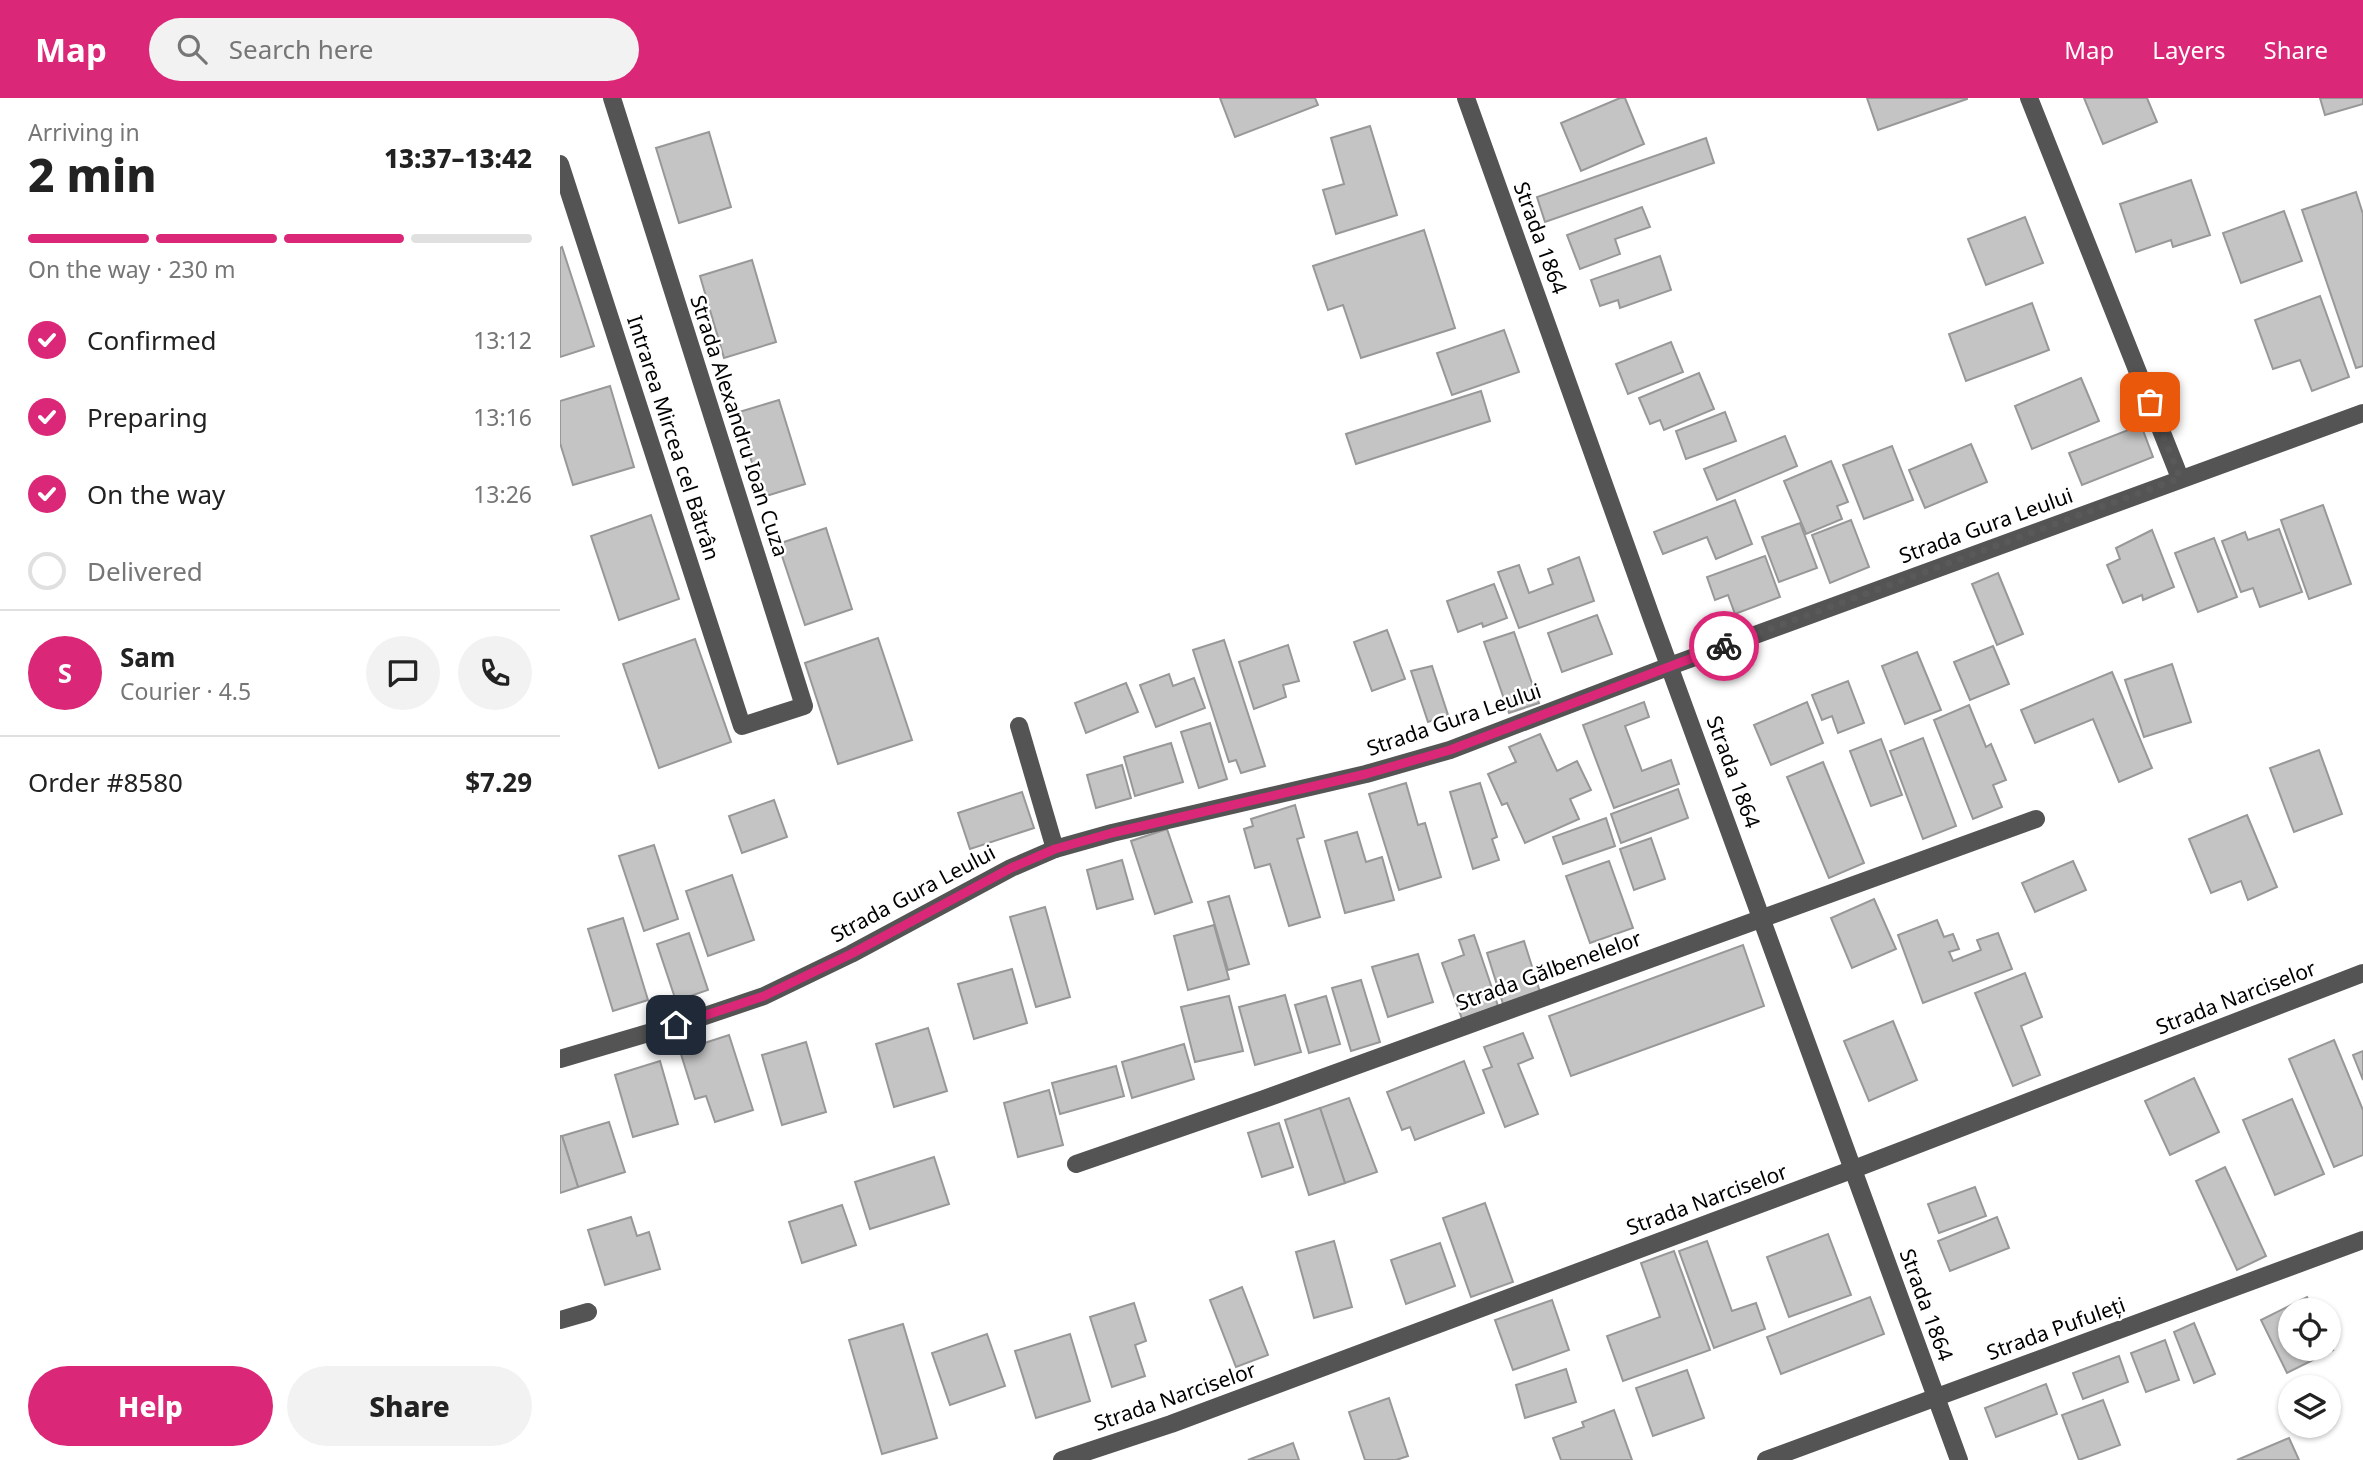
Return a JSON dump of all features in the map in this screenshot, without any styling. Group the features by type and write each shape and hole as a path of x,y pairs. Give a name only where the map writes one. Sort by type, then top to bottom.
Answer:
{"street":[{"name":"Strada Alexandru Ioan Cuza","path":"612,98 804,706 742,726"},
{"name":"Strada 1864","path":"1466,98 1959,1460"},
{"path":"2029,98 2180,478"},
{"name":"Intrarea Mircea cel Bătrân","path":"560,164 742,726"},
{"name":"Strada Gura Leului","path":"560,1059 764,996 851,954 1011,868 1055,849 1112,833 1366,774 1450,750 1670,666 2363,413"},
{"path":"1019,726 1055,849"},
{"name":"Strada Gălbenelelor","path":"1076,1164 1264,1099 2036,819"},
{"name":"Strada Narciselor","path":"1062,1460 1171,1424 1854,1170 2363,973"},
{"name":"Strada Pufuleți","path":"1766,1460 2363,1240"},
{"path":"560,1320 588,1312"}],"building":[{"path":"1220,98 1315,98 1318,105 1235,137"},
{"path":"1625,98 1644,144 1581,171 1561,123"},
{"path":"1867,98 1967,98 1967,99 1878,130"},
{"path":"2084,98 2147,98 2157,122 2103,144"},
{"path":"2320,98 2363,98 2363,104 2325,115"},
{"path":"1370,126 1397,215 1336,234 1323,190 1344,184 1331,138"},
{"path":"709,132 731,207 679,223 656,148"},
{"path":"1706,138 1714,163 1545,222 1537,197"},
{"path":"2191,180 2210,235 2173,247 2171,240 2136,252 2120,204"},
{"path":"2356,192 2363,214 2363,366 2356,368 2302,210"},
{"path":"1642,207 1650,227 1615,239 1620,254 1580,269 1567,235"},
{"path":"2284,211 2302,261 2241,283 2223,233"},
{"path":"2025,217 2043,263 1986,285 1968,239"},
{"path":"1424,230 1455,328 1361,358 1343,305 1328,310 1313,266"},
{"path":"562,247 594,346 560,357 560,248"},
{"path":"1660,256 1671,290 1620,308 1618,300 1600,306 1591,280"},
{"path":"752,260 776,342 724,358 700,276"},
{"path":"2320,296 2349,377 2312,391 2300,360 2273,369 2255,320"},
{"path":"2032,303 2049,350 1966,381 1949,334"},
{"path":"1504,330 1519,372 1452,395 1437,353"},
{"path":"1671,342 1683,372 1628,394 1616,364"},
{"path":"1699,373 1714,409 1664,430 1660,420 1650,424 1639,398"},
{"path":"2081,378 2099,421 2032,449 2015,406"},
{"path":"610,386 634,467 573,485 560,443 560,401"},
{"path":"1481,391 1490,421 1356,464 1346,434"},
{"path":"779,400 805,484 763,497 736,413"},
{"path":"1725,412 1736,441 1686,459 1676,431"},
{"path":"2141,425 2153,457 2082,485 2069,453"},
{"path":"1785,436 1797,466 1717,500 1704,469"},
{"path":"1971,444 1987,482 1925,508 1909,470"},
{"path":"1892,446 1913,500 1864,519 1843,465"},
{"path":"1831,461 1848,502 1837,506 1842,519 1806,534 1784,481"},
{"path":"1735,500 1752,544 1716,559 1707,537 1663,554 1654,532"},
{"path":"2323,505 2351,584 2309,599 2281,520"},
{"path":"651,515 679,599 619,620 591,536"},
{"path":"1851,520 1869,567 1830,583 1812,535"},
{"path":"1800,523 1817,568 1779,582 1762,537"},
{"path":"826,528 852,609 805,625 778,544"},
{"path":"2279,529 2302,592 2260,607 2253,588 2241,592 2222,541 2245,532 2248,540"},
{"path":"2152,530 2174,587 2143,600 2142,595 2123,603 2107,565 2120,559 2116,548"},
{"path":"2214,538 2237,597 2198,612 2175,553"},
{"path":"1765,556 1780,597 1735,614 1728,595 1715,600 1707,577"},
{"path":"1579,557 1594,601 1519,628 1498,572 1519,565 1529,593 1553,584 1548,569"},
{"path":"1998,573 2023,634 1997,645 1972,584"},
{"path":"1494,584 1507,618 1458,632 1447,601"},
{"path":"1597,615 1612,654 1562,672 1548,633"},
{"path":"1387,630 1405,679 1372,691 1354,642"},
{"path":"1514,632 1539,703 1509,713 1484,642"},
{"path":"878,638 912,740 838,764 805,663"},
{"path":"695,639 731,742 659,768 623,664"},
{"path":"1224,640 1265,766 1241,773 1236,760 1229,762 1193,650"},
{"path":"1288,645 1299,681 1283,685 1286,697 1254,709 1239,662"},
{"path":"1993,646 2009,684 1970,700 1954,662"},
{"path":"1917,652 1941,710 1905,724 1882,666"},
{"path":"2172,664 2191,722 2144,737 2125,680"},
{"path":"1432,666 1448,715 1428,722 1411,671"},
{"path":"2112,672 2152,768 2119,782 2093,719 2035,743 2021,710"},
{"path":"1169,674 1173,686 1194,678 1205,708 1156,727 1140,685"},
{"path":"1848,681 1864,723 1838,733 1832,716 1822,720 1812,695"},
{"path":"1126,683 1138,712 1086,733 1075,703"},
{"path":"1644,702 1649,717 1625,726 1642,771 1671,760 1679,784 1614,808 1583,725"},
{"path":"1807,702 1823,743 1771,765 1754,725"},
{"path":"1969,705 1986,747 1991,744 2006,780 1993,785 2002,807 1973,819 1934,720"},
{"path":"1210,723 1227,779 1199,788 1181,732"},
{"path":"1540,734 1557,771 1577,761 1591,790 1570,799 1579,819 1525,843 1507,803 1502,805 1488,774 1516,762 1509,747"},
{"path":"1923,738 1956,826 1923,839 1890,751"},
{"path":"1881,739 1902,795 1871,806 1850,751"},
{"path":"1171,743 1183,782 1135,796 1124,757"},
{"path":"2319,750 2342,814 2294,832 2270,768"},
{"path":"1823,762 1864,863 1829,878 1787,777"},
{"path":"1122,765 1131,798 1096,808 1087,775"},
{"path":"1406,783 1418,825 1425,823 1441,877 1399,890 1369,794"},
{"path":"1480,783 1497,837 1492,839 1499,860 1473,869 1450,792"},
{"path":"1678,789 1688,818 1621,843 1611,814"},
{"path":"1022,792 1034,828 970,849 958,813"},
{"path":"774,800 787,837 742,853 729,816"},
{"path":"1295,805 1304,837 1297,839 1320,917 1289,926 1270,864 1255,868 1244,829 1253,826 1251,819"},
{"path":"2247,815 2277,887 2248,900 2241,881 2211,893 2189,839"},
{"path":"1606,818 1615,846 1563,864 1553,837"},
{"path":"1167,829 1192,902 1155,914 1131,841"},
{"path":"1357,832 1366,862 1382,857 1394,900 1345,913 1325,841"},
{"path":"1651,838 1665,879 1634,890 1620,849"},
{"path":"654,845 678,919 644,931 619,856"},
{"path":"1122,860 1133,899 1097,909 1087,870"},
{"path":"1609,861 1633,928 1590,943 1566,876"},
{"path":"2073,861 2086,890 2035,912 2022,883"},
{"path":"732,875 754,940 708,956 686,891"},
{"path":"1229,896 1249,964 1228,970 1208,902"},
{"path":"1874,899 1896,949 1852,968 1831,918"},
{"path":"1045,907 1070,997 1036,1007 1010,917"},
{"path":"623,918 648,1000 613,1011 588,929"},
{"path":"1937,920 1944,937 1953,934 1959,949 1949,952 1953,961 1981,950 1977,940 1998,933 2012,969 1923,1003 1898,935"},
{"path":"1214,925 1229,979 1188,990 1174,936"},
{"path":"689,933 708,990 676,1001 657,944"},
{"path":"1474,935 1498,1006 1462,1019 1442,963 1464,955 1459,940"},
{"path":"1524,941 1540,992 1503,1004 1487,953"},
{"path":"1743,945 1764,1006 1571,1076 1549,1016"},
{"path":"1418,954 1433,1002 1388,1017 1372,967"},
{"path":"1012,969 1027,1023 974,1039 958,984"},
{"path":"2025,973 2042,1017 2021,1026 2040,1075 2013,1086 1975,993"},
{"path":"1361,980 1380,1042 1351,1051 1332,988"},
{"path":"1285,995 1301,1052 1255,1065 1239,1007"},
{"path":"1229,996 1243,1051 1195,1062 1181,1007"},
{"path":"1326,996 1340,1044 1309,1053 1295,1005"},
{"path":"1893,1021 1917,1080 1869,1101 1844,1041"},
{"path":"928,1028 947,1091 894,1107 876,1044"},
{"path":"1523,1033 1533,1058 1518,1064 1538,1114 1505,1127 1483,1070 1492,1067 1484,1047"},
{"path":"729,1035 753,1110 715,1122 706,1096 695,1099 680,1051"},
{"path":"2334,1040 2363,1110 2363,1155 2334,1167 2289,1059"},
{"path":"806,1042 826,1112 782,1125 762,1055"},
{"path":"1184,1044 1194,1079 1132,1098 1122,1062"},
{"path":"2363,1051 2363,1080 2353,1055"},
{"path":"660,1061 678,1124 633,1137 615,1075"},
{"path":"1464,1061 1484,1113 1415,1140 1410,1127 1402,1130 1387,1092"},
{"path":"1116,1066 1124,1096 1060,1114 1052,1083"},
{"path":"2194,1078 2219,1132 2170,1155 2145,1101"},
{"path":"1049,1090 1063,1145 1018,1157 1004,1103"},
{"path":"1349,1098 1377,1172 1345,1183 1320,1108"},
{"path":"2292,1099 2324,1174 2275,1195 2243,1120"},
{"path":"1320,1108 1345,1183 1309,1195 1285,1120"},
{"path":"609,1122 625,1172 578,1187 562,1136"},
{"path":"1279,1123 1293,1167 1262,1177 1248,1133"},
{"path":"560,1136 578,1187 560,1193"},
{"path":"934,1157 949,1204 870,1229 855,1182"},
{"path":"2225,1167 2266,1256 2237,1270 2196,1181"},
{"path":"1975,1187 1986,1216 1939,1233 1928,1204"},
{"path":"1485,1203 1513,1282 1471,1297 1443,1218"},
{"path":"842,1205 856,1245 802,1263 789,1222"},
{"path":"631,1217 637,1236 649,1232 660,1269 605,1285 588,1230"},
{"path":"1997,1217 2009,1248 1950,1271 1938,1241"},
{"path":"1828,1234 1851,1295 1789,1317 1767,1257"},
{"path":"1334,1241 1352,1307 1314,1318 1296,1252"},
{"path":"1707,1241 1732,1311 1756,1303 1765,1329 1714,1348 1679,1251"},
{"path":"1440,1243 1455,1286 1406,1304 1391,1260"},
{"path":"1674,1251 1710,1350 1623,1381 1607,1336 1660,1317 1641,1263"},
{"path":"1242,1287 1268,1355 1236,1367 1210,1300"},
{"path":"1870,1297 1884,1334 1781,1374 1767,1337"},
{"path":"1552,1300 1569,1350 1513,1370 1495,1320"},
{"path":"1134,1303 1146,1341 1135,1345 1145,1376 1112,1387 1090,1317"},
{"path":"2278,1312 2278,1355 2261,1320"},
{"path":"2194,1323 2215,1374 2194,1383 2174,1332"},
{"path":"903,1324 937,1438 882,1454 849,1340"},
{"path":"987,1334 1005,1386 950,1405 932,1353"},
{"path":"1070,1334 1090,1401 1036,1418 1015,1351"},
{"path":"2165,1340 2179,1380 2146,1392 2131,1353"},
{"path":"2119,1356 2128,1382 2083,1399 2073,1373"},
{"path":"2281,1361 2311,1361 2287,1373"},
{"path":"1566,1369 1576,1402 1525,1418 1516,1385"},
{"path":"1687,1370 1704,1418 1653,1436 1636,1388"},
{"path":"2046,1384 2057,1414 1996,1437 1985,1408"},
{"path":"1389,1398 1408,1456 1396,1460 1365,1460 1349,1412"},
{"path":"2103,1400 2120,1445 2079,1460 2062,1415"},
{"path":"1614,1410 1632,1460 1561,1460 1553,1438 1584,1427 1582,1422"},
{"path":"2289,1438 2299,1460 2237,1460"},
{"path":"1293,1443 1299,1460 1248,1460"}],"way so far":[{"path":"1724,646 2180,478 2150,402"}],"route":[{"path":"676,1025 764,996 851,954 1011,868 1055,849 1112,833 1366,774 1450,750 1724,646"}]}
